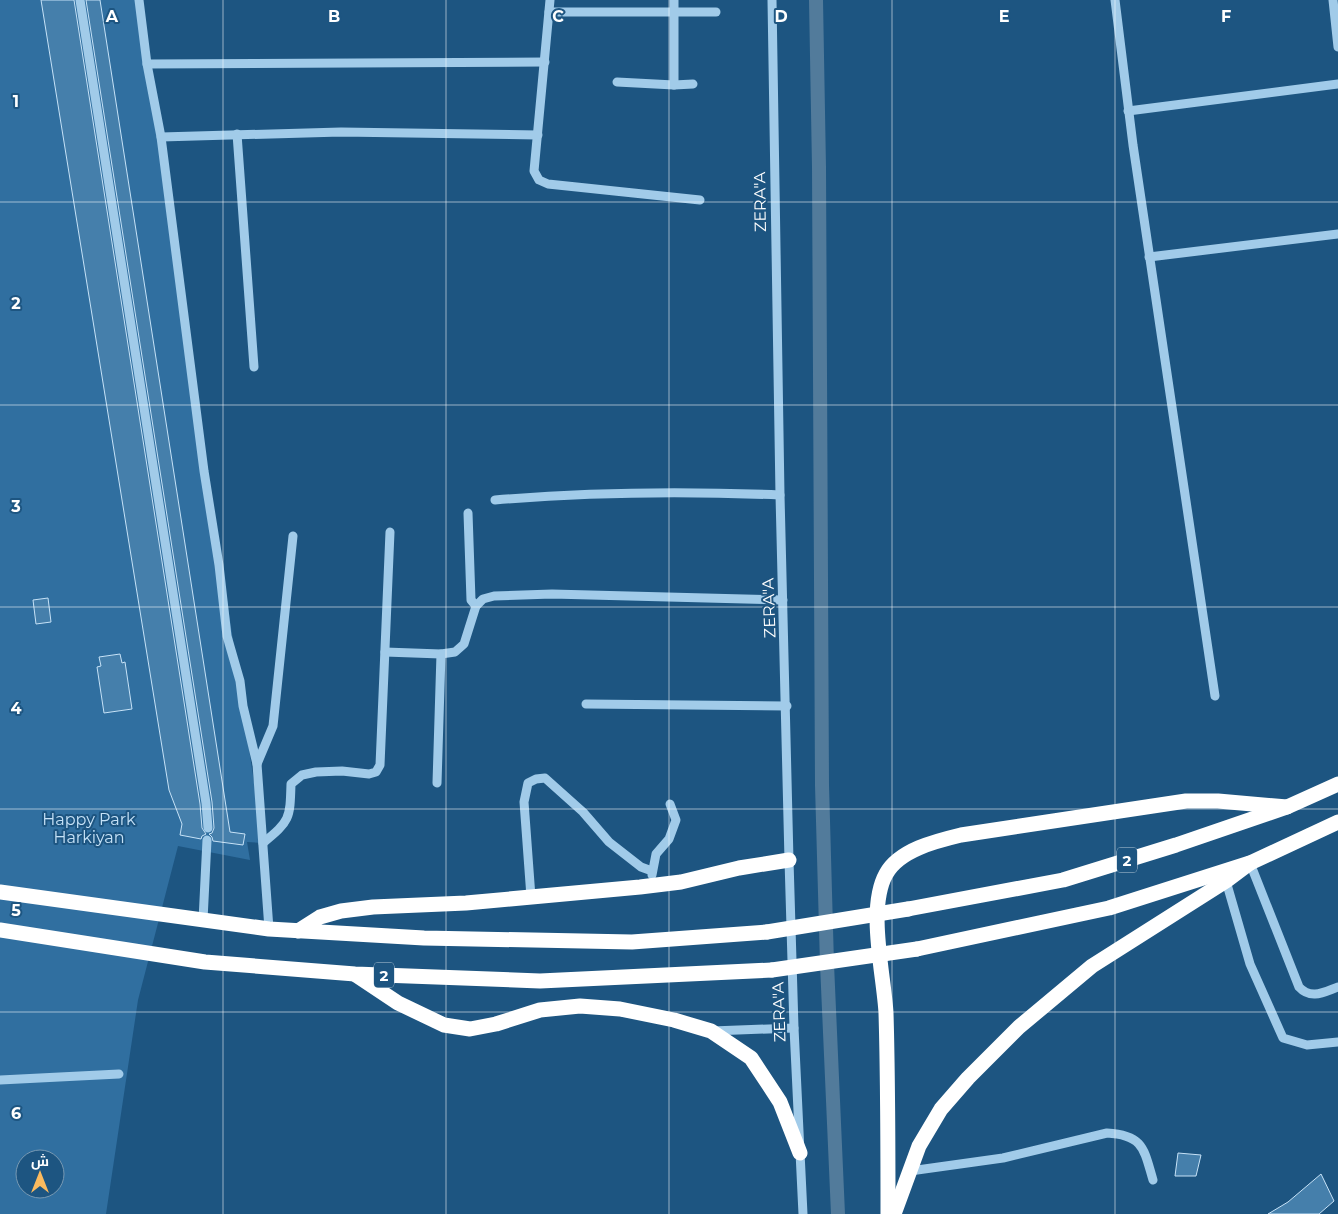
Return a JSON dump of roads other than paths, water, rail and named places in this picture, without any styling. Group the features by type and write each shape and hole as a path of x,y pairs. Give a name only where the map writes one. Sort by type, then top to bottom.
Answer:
{"highway":[{"name":"2","path":"0,892 269,928 424,938 632,942 767,932 908,909 1063,880 1176,845 1287,807 1338,784"},
{"path":"888,1214 886,1011 878,942 878,895 886,874 901,858 926,844 961,835 1186,801 1218,801 1287,807"},
{"name":"2","path":"0,930 205,962 354,974 540,981 772,970 917,949 1109,908 1250,863 1338,822"},
{"path":"298,931 320,917 373,907 466,903 531,897 652,878 714,875 739,868 789,860"},
{"path":"894,1214 919,1146 941,1109 968,1078 1019,1026 1092,966 1226,881 1250,863"},
{"path":"354,974 398,1003 444,1025 470,1030 540,1010 580,1006 620,1009 711,1030 751,1058 780,1102 800,1153"}],"street":[{"path":"80,0 208,828"},
{"path":"139,0 147,64 161,137 204,471 220,566 227,636 240,681 243,706 257,764 269,928"},
{"path":"550,0 534,171 539,180 548,184 700,200"},
{"path":"674,0 674,85"},
{"name":"ZERA\"A","path":"772,0 780,495 787,706 789,860 794,1028 803,1214"},
{"path":"1114,0 1149,256 1216,696"},
{"path":"1333,0 1338,47"},
{"path":"549,12 716,12"},
{"path":"147,64 545,62"},
{"path":"617,82 693,84"},
{"path":"1128,111 1338,84"},
{"path":"161,137 341,132 538,135"},
{"path":"237,134 254,366"},
{"path":"1149,256 1338,234"},
{"path":"495,500 555,495 641,492 780,495"},
{"path":"468,513 471,600 476,606"},
{"path":"263,843 284,826 291,808 291,784 302,775 316,772 342,771 369,774 376,772 380,765 390,532"},
{"path":"257,764 273,726 293,536"},
{"path":"385,652 441,654 455,652 464,644 476,606 483,598 494,596 552,594 783,600"},
{"path":"437,783 441,654"},
{"path":"586,704 787,706"},
{"path":"531,897 524,802 528,783 536,779 545,778 583,812 609,842 652,878"},
{"path":"652,878 656,854 669,839 676,820 670,804"},
{"path":"203,920 207,840"},
{"path":"1250,863 1299,987 1312,995 1338,987"},
{"path":"1226,881 1250,964 1283,1038 1307,1045 1338,1042"},
{"path":"711,1030 794,1028"},
{"path":"0,1080 119,1074"},
{"path":"910,1171 1003,1158 1060,1146 1107,1133 1118,1134 1136,1140 1143,1149 1153,1180"}],"waterway":[{"path":"816,0 819,167 822,785 827,964 838,1214"}],"park label":[{"name":"Happy Park Harkiyan","path":"89,828"}]}
